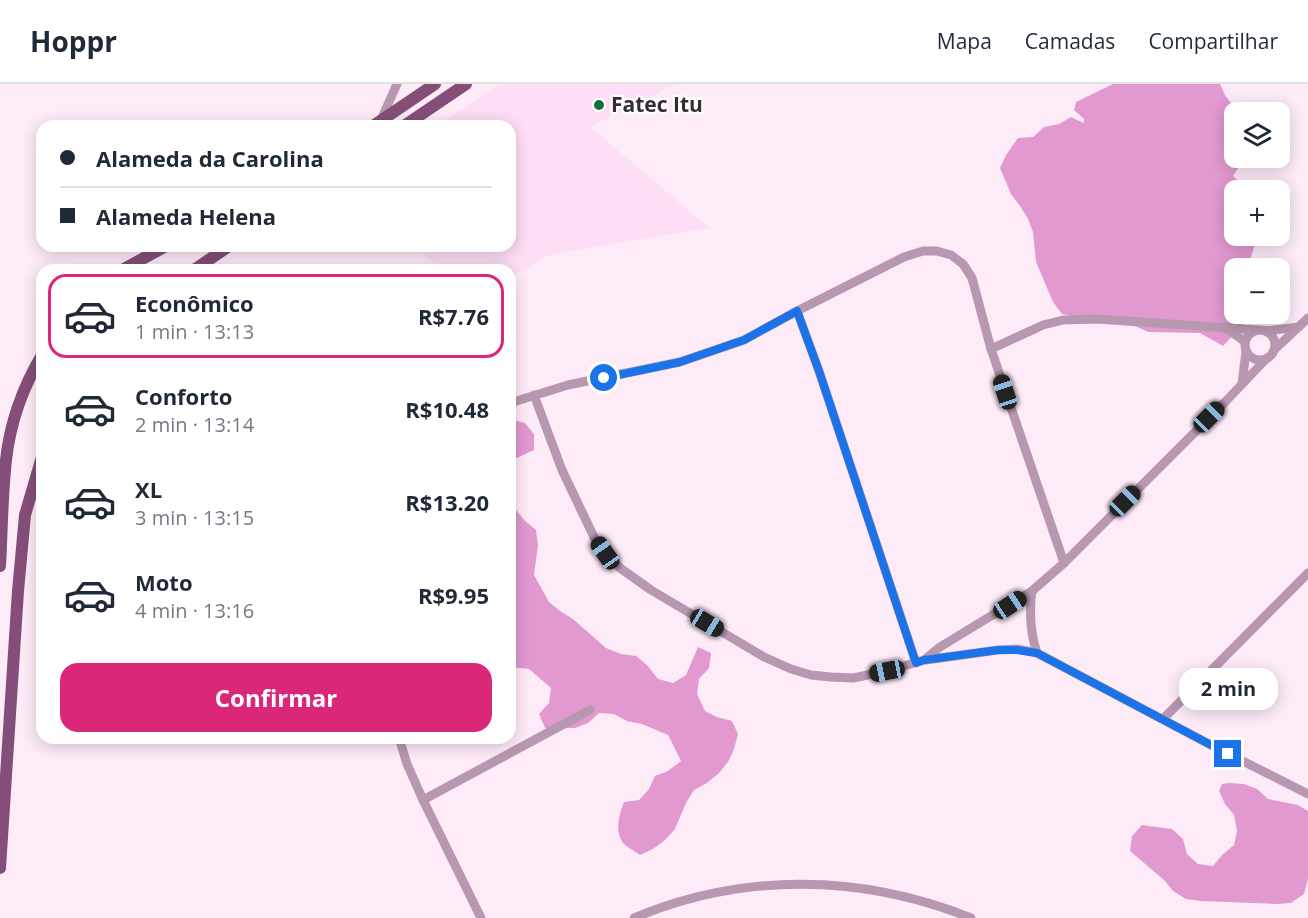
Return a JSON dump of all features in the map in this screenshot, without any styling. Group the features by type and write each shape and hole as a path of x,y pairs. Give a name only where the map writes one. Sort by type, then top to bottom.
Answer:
{"main road":[{"path":"383,120 435,84"},
{"path":"413,120 466,84"},
{"path":"133,264 155,252"},
{"path":"203,264 220,252"},
{"path":"0,566 6,460 10,437 23,393 36,364"},
{"path":"0,867 25,515 36,477"}],"street":[{"path":"379,120 397,84"},
{"path":"516,401 568,385 680,362 744,340 904,257 923,251 937,251 951,255 963,264 972,278 991,349 1064,563"},
{"path":"797,311 920,662"},
{"path":"920,662 940,647 1032,591 1064,563 1308,318"},
{"path":"991,349 1043,325 1063,320 1097,319 1262,330 1271,334 1274,339 1274,350"},
{"path":"1225,327 1245,346 1249,356 1254,359 1266,359"},
{"path":"1242,384 1245,346 1247,336 1251,332 1299,327"},
{"path":"534,395 562,471 594,537 605,553 620,568 651,590 764,657 811,675 853,678 920,662 998,650 1037,653 1308,794"},
{"path":"1163,719 1308,573"},
{"path":"1032,591 1030,626 1037,653"},
{"path":"423,800 590,710"},
{"path":"401,744 423,800 481,918"},
{"path":"634,918 687,899 721,891 797,884 858,888 898,895 946,908 971,918"}],"shaded area":[{"path":"499,84 676,84 590,127 709,228 549,255 516,274 516,264 435,264 420,252 516,252 516,120 445,120"},
{"path":"1113,84 1220,84 1230,102 1224,102 1224,168 1238,168 1233,176 1237,180 1224,180 1224,246 1254,246 1251,258 1224,258 1224,324 1244,324 1223,346 1200,333 1148,332 1122,320 1062,314 1053,302 1036,262 1033,232 1028,219 1011,194 1000,168 1018,138 1033,137 1044,127 1059,124 1071,117 1084,123 1084,119 1074,110 1076,102"},
{"path":"516,421 525,423 534,434 534,450 516,458"},
{"path":"516,510 536,530 538,545 534,575 549,602 573,619 606,648 621,654 636,656 658,679 673,683 686,675 698,647 711,653 709,668 699,679 697,694 705,711 732,721 738,734 734,749 728,762 719,773 694,790 675,829 653,849 640,855 624,844 621,839 618,829 619,818 624,802 639,800 649,789 655,776 668,771 681,761 668,735 642,724 627,721 614,714 599,713 588,723 575,728 545,728 539,714 549,703 551,688 529,669 516,668"},
{"path":"1222,784 1244,784 1257,789 1268,799 1298,805 1308,811 1308,879 1304,894 1291,903 1186,899 1173,891 1164,880 1130,851 1132,836 1142,825 1172,829 1183,839 1187,854 1198,864 1213,866 1234,845 1237,831 1234,815 1225,804 1219,791"}],"place":[{"name":"Fatec Itu","path":"599,105"}],"route":[{"path":"604,378 680,362 744,340 797,311 916,663 998,650 1037,653 1228,754"}]}
